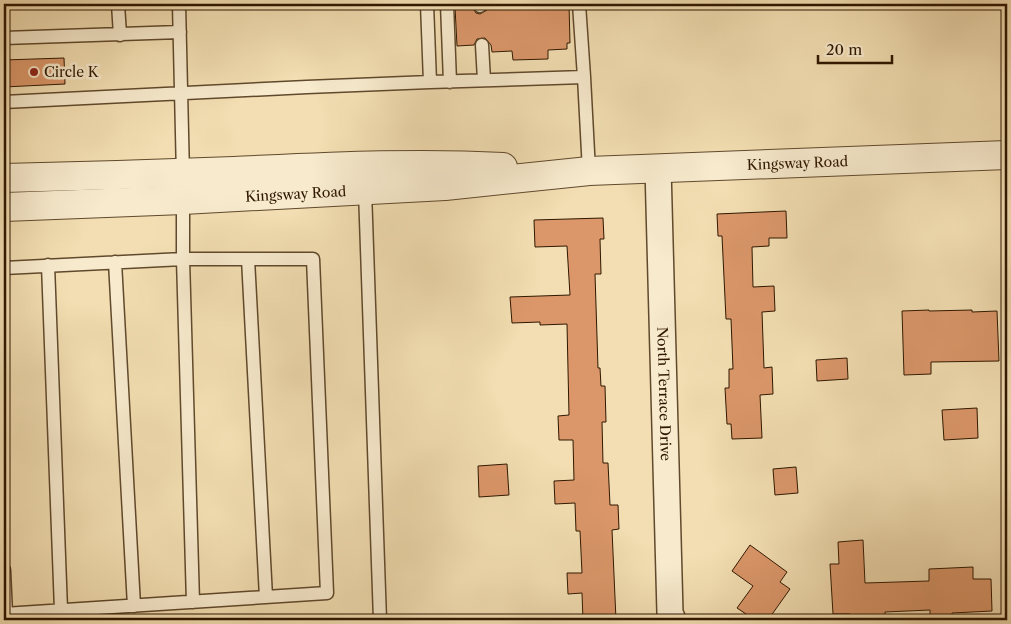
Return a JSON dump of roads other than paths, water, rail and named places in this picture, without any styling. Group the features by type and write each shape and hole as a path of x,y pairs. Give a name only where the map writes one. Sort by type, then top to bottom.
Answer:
{"street":[{"name":"Kingsway Road","path":"4,178 442,164 589,170 1007,154"},
{"name":"North Terrace Drive","path":"658,168 670,613 673,620"},
{"name":"Kingsway Road","path":"4,207 183,200 445,186 589,170"}],"lane":[{"path":"118,4 120,34"},
{"path":"179,4 182,93 183,259 193,602"},
{"path":"427,4 430,82"},
{"path":"447,4 450,82"},
{"path":"579,4 589,170"},
{"path":"4,38 180,32"},
{"path":"482,45 484,80"},
{"path":"4,102 430,82 584,77"},
{"path":"364,191 380,620"},
{"path":"4,268 183,259 313,259 327,593 5,614 4,570"},
{"path":"248,259 266,597"},
{"path":"115,262 134,606"},
{"path":"48,266 61,610"}],"place":[{"name":"Circle K","path":"34,72"}]}
